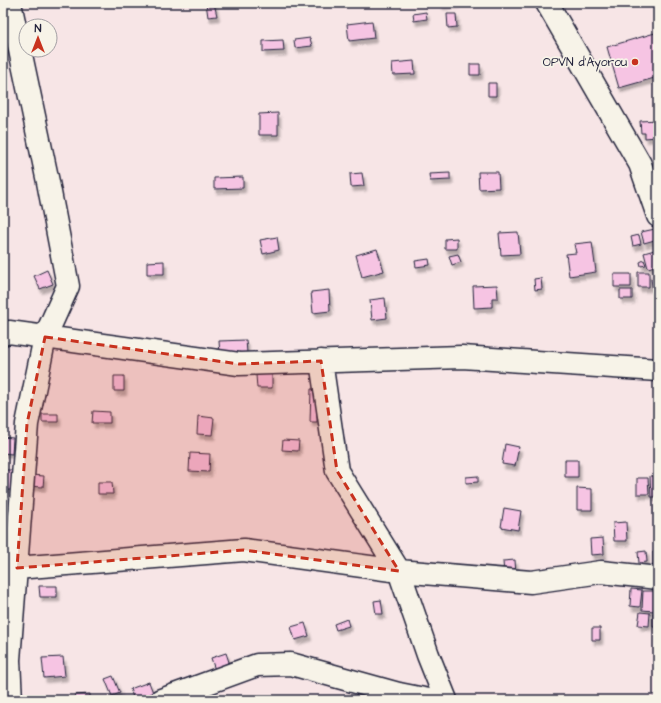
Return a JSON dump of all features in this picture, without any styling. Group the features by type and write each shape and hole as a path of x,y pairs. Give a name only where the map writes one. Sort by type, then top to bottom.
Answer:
{"street":[{"path":"10,3 48,182 68,286 45,337 27,424 10,569 9,660 11,700"},
{"path":"547,3 640,164 658,216"},
{"path":"3,334 9,332 239,364 462,357 658,370"},
{"path":"321,361 337,471 399,571 428,655 446,700"},
{"path":"10,569 244,550 399,571 531,582 600,572 658,578"},
{"path":"161,700 257,665 291,664 399,694 429,700"}],"highlighted area":[{"path":"45,337 239,364 321,361 337,471 399,571 244,550 17,568 27,424"}],"building":[{"path":"206,3 214,3 217,16 208,17"},
{"path":"440,3 457,3 441,5"},
{"path":"426,12 427,19 414,21 413,14"},
{"path":"447,14 456,14 457,27 448,28"},
{"path":"372,21 374,38 349,41 347,24"},
{"name":"OPVN d'Ayorou","path":"655,33 658,43 658,77 619,88 607,47"},
{"path":"310,38 312,46 295,48 294,40"},
{"path":"283,40 284,51 263,52 263,41"},
{"path":"414,61 415,74 393,75 392,63"},
{"path":"470,64 480,64 480,75 470,75"},
{"path":"488,83 496,83 496,96 488,96"},
{"path":"278,113 278,135 259,135 259,114"},
{"path":"658,120 658,130 655,130 656,137 645,138 645,133 641,133 640,121"},
{"path":"478,172 498,172 499,188 479,189"},
{"path":"362,173 364,186 351,187 350,174"},
{"path":"450,173 450,180 430,181 429,174"},
{"path":"243,177 243,188 214,189 214,178"},
{"path":"655,229 658,239 644,243 641,232"},
{"path":"518,232 520,254 501,255 499,233"},
{"path":"639,235 641,244 633,246 631,237"},
{"path":"277,237 279,250 263,254 260,240"},
{"path":"457,238 457,249 445,249 445,239"},
{"path":"592,242 596,272 569,276 566,254 576,253 574,244"},
{"path":"377,249 384,271 362,277 356,255"},
{"path":"658,249 658,265 648,268 644,253"},
{"path":"458,254 461,262 452,265 449,256"},
{"path":"429,259 430,265 416,267 415,261"},
{"path":"644,260 646,265 641,266 640,262"},
{"path":"164,261 164,274 147,274 147,262"},
{"path":"47,270 53,284 40,289 34,276"},
{"path":"638,272 649,272 649,287 638,287"},
{"path":"614,274 631,274 631,287 614,287"},
{"path":"658,277 658,297 654,298 651,279"},
{"path":"541,278 542,289 535,290 534,279"},
{"path":"497,285 498,298 492,298 492,307 474,308 473,286"},
{"path":"329,290 330,311 313,313 311,292"},
{"path":"620,290 632,290 632,299 620,299"},
{"path":"385,298 387,318 372,320 370,300"},
{"path":"246,340 247,353 220,354 219,341"},
{"path":"272,374 272,388 257,388 256,375"},
{"path":"114,376 124,376 124,391 114,391"},
{"path":"311,389 317,389 317,422 310,422"},
{"path":"93,411 110,412 110,423 92,423"},
{"path":"42,414 58,414 58,422 42,422"},
{"path":"198,416 214,418 212,435 197,434"},
{"path":"3,437 13,438 12,454 3,453"},
{"path":"283,440 299,441 298,451 282,450"},
{"path":"505,444 519,447 515,466 502,464"},
{"path":"190,453 210,454 209,472 189,471"},
{"path":"655,455 658,455 658,472 656,472"},
{"path":"565,460 578,460 578,477 565,477"},
{"path":"3,470 12,470 11,490 3,490"},
{"path":"30,475 44,476 43,487 29,486"},
{"path":"478,476 478,482 466,483 466,477"},
{"path":"650,476 658,476 658,497 651,497"},
{"path":"637,478 648,478 649,494 637,494"},
{"path":"98,482 112,482 113,494 98,494"},
{"path":"577,488 592,489 592,510 577,510"},
{"path":"655,506 658,506 658,518 655,518"},
{"path":"504,508 521,511 518,530 501,527"},
{"path":"626,522 627,541 614,541 613,523"},
{"path":"4,524 4,543 3,543"},
{"path":"603,538 604,554 591,555 590,539"},
{"path":"646,551 647,562 639,563 638,552"},
{"path":"653,552 658,552 658,569 653,569"},
{"path":"515,560 516,574 504,575 503,561"},
{"path":"39,586 57,586 57,597 40,597"},
{"path":"631,589 642,590 640,607 630,606"},
{"path":"643,591 654,591 654,611 642,610"},
{"path":"655,593 658,593 658,611 654,611"},
{"path":"381,600 383,614 376,614 374,601"},
{"path":"640,612 650,613 649,626 638,625"},
{"path":"653,613 658,613 658,627 653,627"},
{"path":"347,619 349,626 336,630 334,624"},
{"path":"305,623 309,636 295,640 291,627"},
{"path":"592,628 600,628 600,640 592,640"},
{"path":"226,653 232,671 217,676 211,658"},
{"path":"63,657 65,676 44,678 42,658"},
{"path":"113,676 120,693 112,696 105,679"},
{"path":"149,682 155,698 149,700 134,700 130,689"},
{"path":"90,694 90,700 75,700 75,695"},
{"path":"373,695 373,700 367,700 366,696"},
{"path":"644,698 658,698 657,700 644,700"}],"place":[{"name":"OPVN d'Ayorou","path":"635,62"}]}
